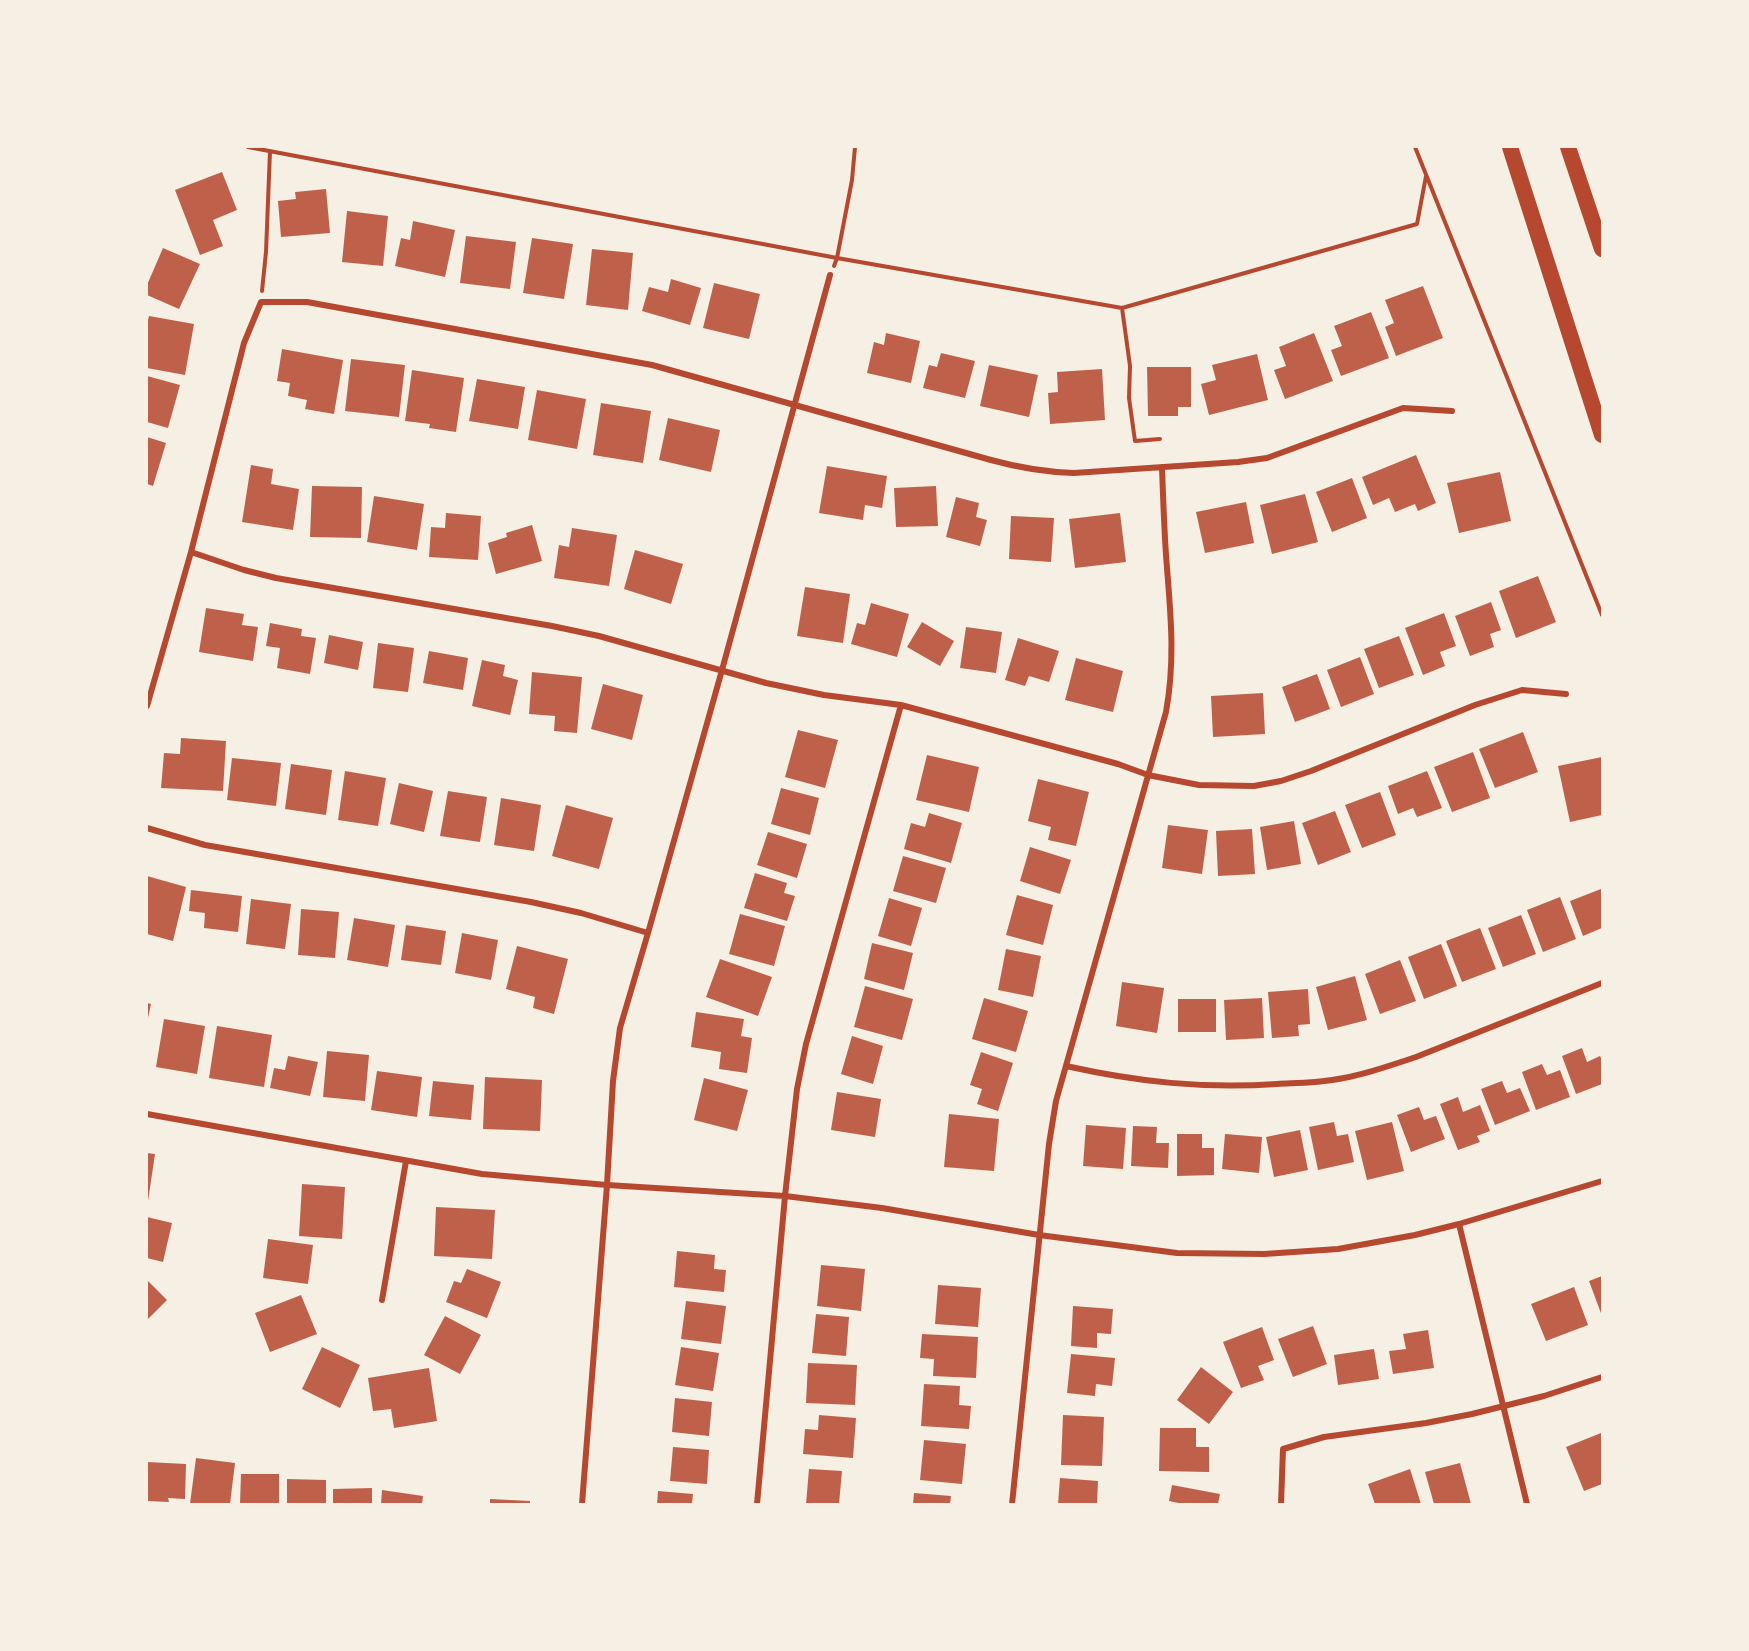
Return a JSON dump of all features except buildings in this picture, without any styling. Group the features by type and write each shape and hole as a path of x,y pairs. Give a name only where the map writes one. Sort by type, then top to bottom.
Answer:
{"highway":[{"path":"1510,147 1602,435"},
{"path":"1568,147 1602,249"}],"street":[{"path":"582,1504 615,1057 620,1028 722,670 830,275"},
{"path":"147,706 191,552 244,343 261,302 307,302 652,365 1028,470 1049,472 1074,473 1267,458 1403,408 1452,411"},
{"path":"1012,1504 1039,1235 1056,1101 1166,712 1173,666 1162,467"},
{"path":"191,552 276,578 552,626 599,636 796,690 901,705 1118,764 1148,775 1199,785 1254,786 1281,781 1476,705 1522,690 1566,694"},
{"path":"757,1504 797,1089 804,1055 901,705"},
{"path":"147,828 206,845 531,902 581,913 648,933"},
{"path":"1066,1066 1110,1076 1185,1085 1260,1085 1332,1080 1416,1057 1602,982"},
{"path":"147,1114 482,1174 607,1185 785,1196 882,1208 1039,1235 1177,1253 1264,1254 1338,1249 1415,1235 1459,1224 1602,1181"},
{"path":"382,1300 406,1161"},
{"path":"1459,1224 1527,1504"},
{"path":"1281,1504 1283,1449 1324,1437 1426,1423 1503,1406 1544,1396 1602,1377"}],"path":[{"path":"248,147 837,258 1122,308 1418,224 1426,176"},
{"path":"830,275 837,258 852,180 855,147"},
{"path":"1415,147 1602,615"},
{"path":"261,302 266,252 270,151"},
{"path":"1122,308 1130,366 1129,398 1135,441 1160,439"}]}
